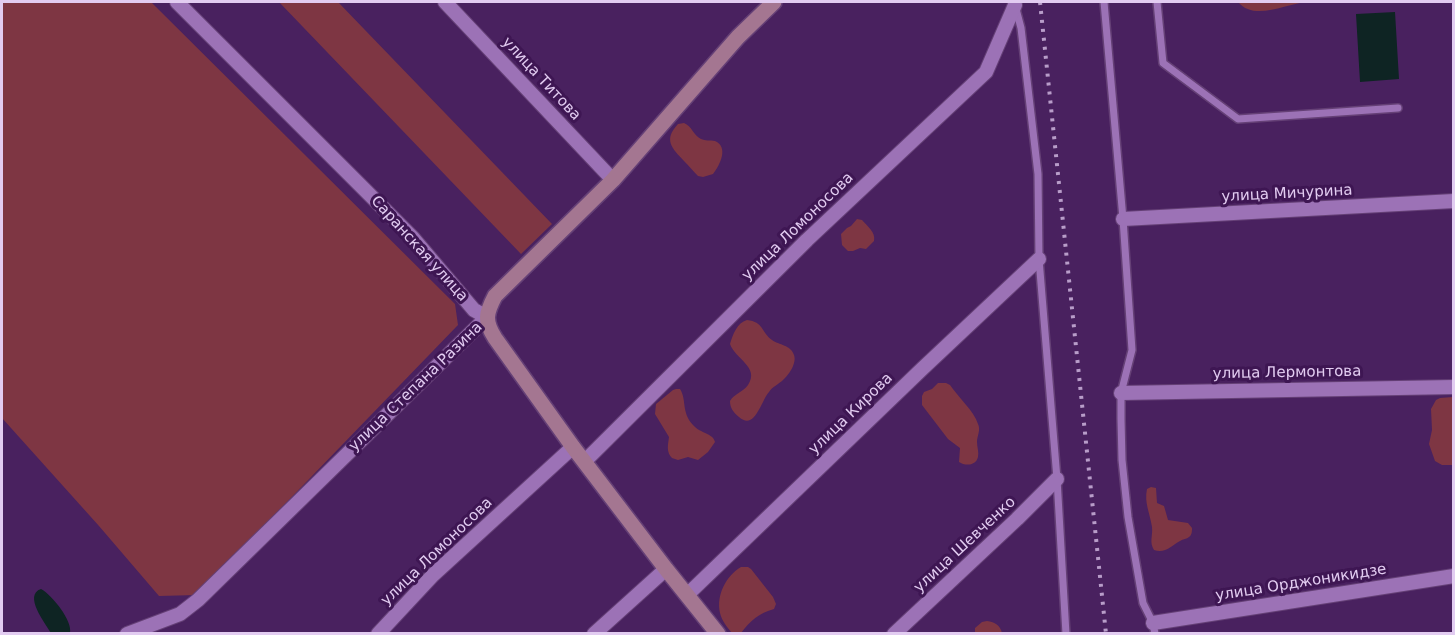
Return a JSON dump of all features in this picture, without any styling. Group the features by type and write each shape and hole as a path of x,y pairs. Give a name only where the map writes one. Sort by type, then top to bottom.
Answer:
{"street":[{"name":"Саранская улица","path":"177,2 413,238 474,310 487,317 489,329 495,339 573,447 718,633"},
{"name":"улица Титова","path":"445,2 613,180"},
{"name":"улица Степана Разина","path":"127,633 158,628 198,600 487,317 495,296 613,180 738,37 774,2"},
{"name":"улица Ломоносова","path":"585,461 807,240 986,72 1016,3"},
{"name":"улица Мичурина","path":"1123,219 1454,201"},
{"name":"улица Кирова","path":"687,595 1040,259"},
{"name":"улица Лермонтова","path":"1121,393 1454,387"},
{"name":"улица Ломоносова","path":"378,633 433,574 573,447"},
{"name":"улица Шевченко","path":"894,633 1057,479"},
{"path":"594,633 666,569"},
{"name":"улица Орджоникидзе","path":"1154,628 1454,576"}],"lane":[{"path":"1104,2 1132,350 1121,393 1122,460 1128,517 1143,603 1154,628"},
{"path":"1157,2 1163,63 1238,119 1398,108"},
{"path":"1016,3 1038,174 1040,259 1066,633"}],"shaded area":[{"path":"2,2 151,2 455,304 458,325 197,595 159,596 2,418"},
{"path":"279,2 338,2 552,224 521,254"},
{"path":"1238,2 1308,2 1271,10 1253,11"},
{"path":"1395,12 1399,79 1360,82 1356,14"},
{"path":"684,123 698,137 715,141 722,147 722,156 713,174 698,176 673,148 670,139 673,130 678,124"},
{"path":"857,219 862,220 871,229 874,241 866,249 848,251 842,245 841,234"},
{"path":"747,320 757,323 768,337 790,349 795,358 788,375 770,390 753,418 745,420 734,412 730,401 748,385 751,373 730,344 738,326"},
{"path":"938,383 950,385 976,419 979,428 978,455 973,464 967,465 959,462 960,448 948,439 922,405 924,392 932,389"},
{"path":"676,389 680,389 682,393 689,420 696,428 712,437 715,442 698,460 688,457 678,460 670,456 669,437 655,414 656,404"},
{"path":"1453,397 1453,465 1442,465 1435,461 1429,444 1432,430 1431,409 1436,400"},
{"path":"1156,488 1157,503 1164,506 1168,520 1188,523 1192,528 1188,538 1161,551 1154,550 1152,544 1152,527 1146,499 1147,489"},
{"path":"741,567 751,569 776,604 774,609 755,618 741,633 732,633 721,616 719,599 731,575"},
{"path":"41,589 61,609 68,622 70,633 51,633 35,603 36,592"},
{"path":"987,621 997,624 1002,633 975,633 975,628"}],"railway":[{"path":"1040,2 1106,634"}]}
